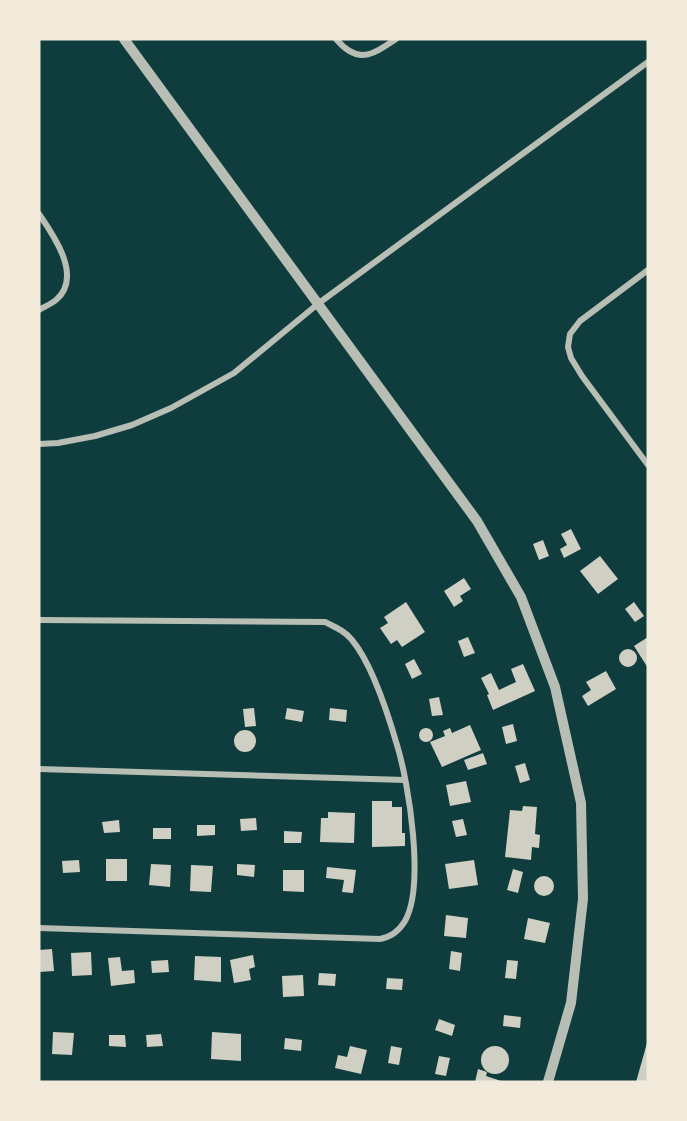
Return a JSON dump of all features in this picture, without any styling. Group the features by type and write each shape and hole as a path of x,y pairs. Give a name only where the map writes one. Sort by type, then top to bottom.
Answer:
{"street":[{"path":"124,39 477,521 521,597 555,687 582,803 583,899 571,1003 548,1082"},
{"path":"336,39 348,52 366,56 396,39"},
{"path":"39,444 95,436 132,425 171,408 234,373 319,303 648,62"},
{"path":"39,214 54,236 66,262 67,279 64,290 56,300 39,310"},
{"path":"648,270 580,321 570,334 568,347 571,358 582,376 648,465"},
{"path":"39,620 325,622 339,628 351,638 364,657 398,746 413,829 415,879 411,906 405,921 398,931 389,937 380,939 39,928"},
{"path":"39,769 405,780"}],"building":[{"path":"571,529 581,549 564,558 560,549 567,545 561,534"},
{"path":"543,540 549,556 539,560 533,544"},
{"path":"600,556 618,579 598,594 580,571"},
{"path":"464,578 471,589 460,596 463,601 454,607 444,591"},
{"path":"406,602 425,632 402,647 397,640 391,644 380,628 388,623 384,617"},
{"path":"634,602 644,616 635,622 625,609"},
{"path":"468,637 475,653 464,657 458,641"},
{"path":"648,637 648,668 634,646"},
{"path":"628,649 636,654 637,658 632,666 628,667 620,662 619,658 624,650"},
{"path":"414,659 422,674 412,679 405,664"},
{"path":"523,664 535,691 493,710 487,695 489,694 481,678 491,673 499,690 516,682 511,669"},
{"path":"606,671 616,689 588,706 582,696 591,690 586,682"},
{"path":"439,697 443,715 432,716 429,699"},
{"path":"254,708 256,726 245,727 243,709"},
{"path":"287,708 304,711 302,722 285,719"},
{"path":"330,708 347,710 346,722 329,720"},
{"path":"513,724 517,741 506,744 502,727"},
{"path":"470,725 481,750 442,767 430,742 445,736 443,731 450,728 452,733"},
{"path":"426,728 431,730 433,735 431,740 426,742 421,740 419,735 421,730"},
{"path":"245,730 253,733 256,741 253,749 245,752 237,749 234,741 237,733"},
{"path":"483,753 487,764 468,770 464,760"},
{"path":"525,763 530,780 520,783 515,766"},
{"path":"466,781 471,802 450,806 446,785"},
{"path":"372,801 392,801 392,807 402,807 402,833 405,833 405,846 372,847"},
{"path":"523,806 537,807 535,834 540,835 539,848 532,847 531,860 505,857 510,810 522,811"},
{"path":"328,812 355,813 354,843 320,842 321,818 328,818"},
{"path":"256,818 257,830 241,831 240,819"},
{"path":"463,819 467,835 456,837 452,821"},
{"path":"119,820 120,832 104,833 102,822"},
{"path":"197,825 215,825 215,835 197,836"},
{"path":"153,828 171,828 171,839 153,839"},
{"path":"284,831 302,832 301,843 284,843"},
{"path":"106,859 127,859 127,881 106,881"},
{"path":"79,860 80,872 63,873 62,861"},
{"path":"474,860 478,885 449,889 445,864"},
{"path":"151,864 171,865 170,887 149,885"},
{"path":"237,864 255,865 254,877 237,875"},
{"path":"191,865 213,866 211,892 190,891"},
{"path":"327,867 356,870 353,893 342,892 344,880 326,878"},
{"path":"513,869 523,872 518,893 507,890"},
{"path":"283,870 304,870 304,892 283,891"},
{"path":"544,876 551,879 554,886 551,893 544,896 537,893 534,886 537,879"},
{"path":"446,915 468,918 466,938 444,936"},
{"path":"528,918 550,923 545,943 524,939"},
{"path":"52,949 54,971 39,972 39,950"},
{"path":"451,951 462,953 460,971 449,969"},
{"path":"91,952 92,975 72,976 71,953"},
{"path":"253,955 255,967 249,969 251,980 234,983 230,960"},
{"path":"195,956 221,957 221,982 194,980"},
{"path":"120,957 122,971 134,970 135,983 111,986 108,958"},
{"path":"168,960 169,972 152,973 151,961"},
{"path":"507,960 518,961 516,979 505,978"},
{"path":"319,973 336,974 335,986 318,985"},
{"path":"303,975 304,996 283,997 282,976"},
{"path":"387,978 403,979 402,990 386,989"},
{"path":"504,1015 521,1017 520,1028 503,1026"},
{"path":"439,1019 455,1025 452,1036 435,1030"},
{"path":"53,1032 74,1033 72,1055 52,1054"},
{"path":"212,1032 241,1034 241,1061 211,1059"},
{"path":"161,1034 163,1046 147,1047 146,1035"},
{"path":"109,1035 125,1035 126,1047 109,1046"},
{"path":"285,1038 302,1040 301,1051 284,1049"},
{"path":"647,1043 648,1082 636,1082"},
{"path":"350,1046 367,1050 361,1074 335,1068 338,1055 347,1057"},
{"path":"391,1046 402,1048 399,1065 388,1063"},
{"path":"495,1046 505,1050 509,1060 505,1070 495,1074 485,1070 481,1060 485,1050"},
{"path":"439,1056 450,1058 446,1076 435,1074"},
{"path":"478,1069 487,1072 486,1076 504,1082 475,1082"}]}
